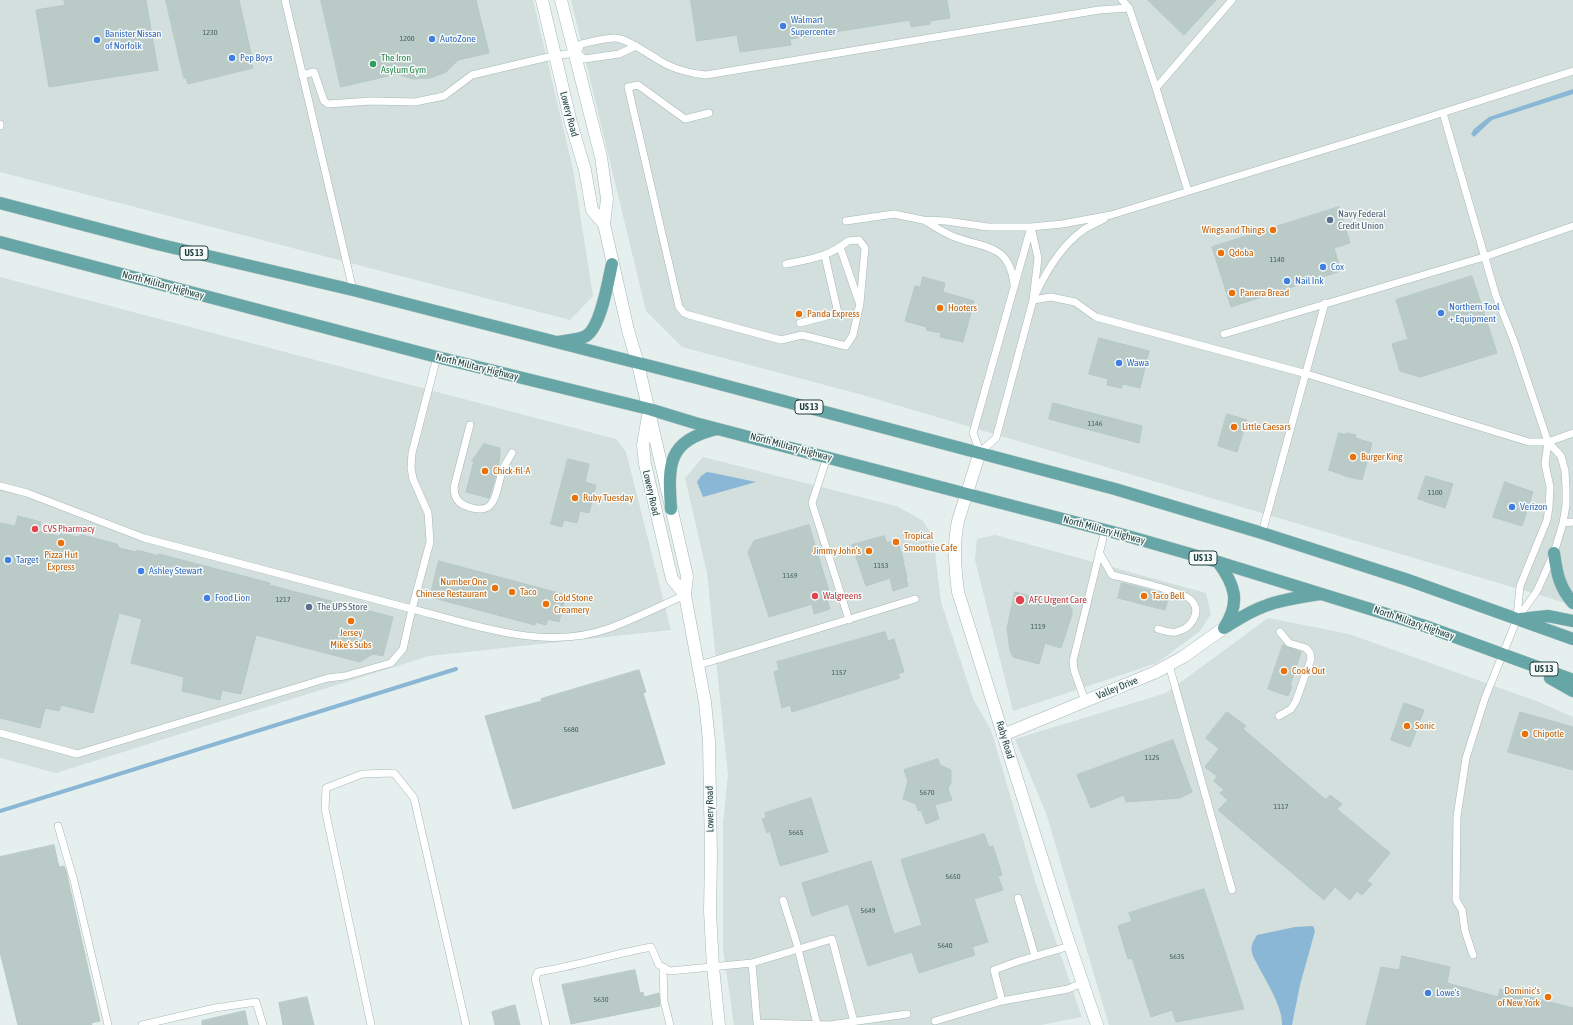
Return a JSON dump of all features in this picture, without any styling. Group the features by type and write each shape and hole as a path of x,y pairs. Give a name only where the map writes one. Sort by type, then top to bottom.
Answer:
{"main road":[{"name":"US 13","path":"0,203 156,244 353,290 697,378 1134,494 1262,533 1425,586 1573,639"},
{"name":"North Military Highway","path":"0,242 437,357 719,428 1105,530 1218,562 1425,626 1573,680"},
{"path":"556,343 585,337 594,330 604,301 612,264"},
{"path":"671,509 669,483 674,456 678,447 702,432 719,428"},
{"path":"1554,553 1556,570 1563,592 1573,603"},
{"path":"1218,562 1233,587 1235,596 1234,608 1224,628"},
{"path":"1224,628 1249,613 1265,606 1289,598 1323,594"},
{"path":"1517,619 1548,616 1573,621"},
{"path":"1514,658 1573,691"}],"street":[{"name":"Lowery Road","path":"542,0 571,122 585,170 592,210 604,224"},
{"name":"Lowery Road","path":"561,0 601,157 607,199 604,224 612,264 638,364 687,576 685,595 699,665 709,741 711,855 710,911 713,967 719,1025"},
{"name":"Lowery Road","path":"649,410 643,445 644,464 672,579 685,595"},
{"name":"Raby Road","path":"980,452 956,531 954,567 958,592 1070,946 1097,1025"},
{"name":"Valley Drive","path":"1003,734 1156,672 1204,644 1224,628"}],"lane":[{"path":"285,0 353,290"},
{"path":"1122,0 1129,8 1188,191"},
{"path":"1156,88 1232,0"},
{"path":"575,53 581,44 616,38 636,46 663,63 676,68 706,74 1094,11 1129,8"},
{"path":"302,75 314,72 324,101 328,104 371,100 415,102 444,96 472,76 556,56 575,53 584,59 619,54 636,46"},
{"path":"846,221 894,214 923,220 946,221 988,227 1031,227 1062,224 1111,215 1443,113 1573,71"},
{"path":"709,113 686,119 638,85 628,87 679,307 689,315 780,340 802,335 846,346 854,335 860,302 865,248 859,240 848,241 825,256 786,264"},
{"path":"1443,113 1484,257 1548,442 1561,456 1565,471 1566,505 1563,523 1554,553 1536,591 1517,619 1485,698 1466,758 1457,816 1456,900 1462,910 1465,931 1473,955"},
{"path":"1032,300 1044,276 1066,245 1082,230 1111,215"},
{"path":"923,220 952,236 998,251 1007,260 1013,271 1015,288"},
{"path":"1224,334 1484,257 1573,226"},
{"path":"1031,227 1038,258 1032,300 996,438 980,452 973,433 1031,227"},
{"path":"840,247 860,302"},
{"path":"800,323 838,313 825,256"},
{"path":"1032,300 1051,297 1075,302 1096,317 1307,374 1529,442 1548,442 1573,434"},
{"path":"1262,533 1307,374 1325,304"},
{"path":"0,733 78,754 328,678 345,676 382,667 391,663 403,649 430,542 428,513 413,480 411,468 412,453 437,357"},
{"path":"470,424 454,487 454,494 460,503 479,509 488,508 494,501 502,470 512,453"},
{"path":"1517,619 1520,586 1547,520 1550,487 1545,464 1548,442"},
{"path":"827,457 812,503 849,620"},
{"path":"0,486 27,493 144,538 511,634 546,638 568,637 609,628 685,595"},
{"path":"1563,523 1573,522"},
{"path":"1086,701 1074,670 1073,661 1105,530"},
{"path":"1100,552 1112,575 1176,592 1192,601 1196,610 1194,620 1188,627 1177,632 1158,629"},
{"path":"699,665 915,600"},
{"path":"1279,716 1291,708 1296,701 1311,659 1310,653 1306,648 1289,643 1280,632"},
{"path":"1169,665 1232,890"},
{"path":"371,1025 325,809 326,788 362,774 394,774 414,798 466,1025"},
{"path":"58,826 74,881 108,1025"},
{"path":"1018,898 1035,956"},
{"path":"783,900 798,950 817,1024"},
{"path":"546,1025 535,978 538,972 563,968 616,954 651,947 659,965 670,970 752,963 832,940 854,1022"},
{"path":"1002,1001 994,970 1070,946"},
{"path":"752,963 757,1023 830,1025 907,1014"},
{"path":"663,967 664,1001 670,1025"},
{"path":"935,1021 1002,1001 1068,989 1082,983"},
{"path":"142,1025 165,1023 215,1008 256,1002 262,1025"}],"shaded area":[{"path":"0,0 533,0 573,169 593,296 570,320 0,172"},
{"path":"571,0 1573,0 1573,605 859,394 682,347 646,311"},
{"path":"0,277 616,439 626,452 671,630 429,656 56,773 0,758"},
{"path":"703,457 896,506 922,520 933,536 941,602 974,701 991,730 1036,884 1082,1017 1041,1025 734,1025 723,949 723,824 728,775 707,573 685,478"},
{"path":"995,535 1206,593 1211,614 1200,631 1157,663 1013,711 975,560 977,539"},
{"path":"1268,618 1349,634 1539,702 1573,717 1573,1025 1109,1025 1046,813 1015,739 1166,693"}],"water":[{"path":"1573,89 1573,94 1492,120 1474,137 1471,134 1474,129 1489,117"},
{"path":"707,472 756,482 703,497 697,482 701,476"},
{"path":"1313,926 1315,931 1300,985 1292,1025 1282,1025 1276,999 1253,956 1252,945 1257,935 1295,927"}],"building":[{"name":"Banister Nissan of Norfolk","path":"64,0 146,0 158,70 49,87 36,10 65,5"},
{"path":"166,0 239,0 253,62 251,62 253,68 188,84 186,78 184,78"},
{"path":"321,0 476,0 489,53 458,60 446,72 430,78 413,79 397,74 341,87"},
{"name":"Walmart Supercenter","path":"691,0 947,0 950,18 930,21 930,24 911,27 910,20 790,39 791,45 740,52 737,35 697,41"},
{"path":"1148,0 1216,0 1184,35"},
{"path":"1339,207 1350,243 1334,248 1341,271 1231,307 1212,247"},
{"path":"1472,276 1497,353 1420,377 1400,371 1392,344 1408,339 1396,300"},
{"name":"Hooters","path":"923,277 945,283 943,292 974,301 963,342 940,337 941,333 926,330 927,327 905,321 915,286 920,287"},
{"name":"Wawa","path":"1099,338 1149,351 1140,388 1123,384 1121,388 1107,385 1108,379 1089,374"},
{"path":"1053,403 1142,426 1139,443 1049,419"},
{"name":"Little Caesars","path":"1227,414 1247,420 1237,452 1218,446"},
{"path":"1339,433 1356,435 1355,438 1372,443 1362,480 1329,470"},
{"name":"Chick-fil-A","path":"484,444 500,448 498,468 489,498 466,492 474,461 472,461"},
{"name":"Ruby Tuesday","path":"568,459 589,464 585,482 596,485 589,513 580,511 577,523 564,520 562,527 551,524"},
{"path":"1426,476 1453,484 1445,508 1418,499"},
{"path":"1505,482 1533,492 1522,526 1493,517"},
{"path":"18,516 41,522 39,531 58,536 62,533 77,537 82,535 117,544 119,548 136,552 137,550 159,556 159,554 270,583 269,585 393,617 383,656 373,654 360,662 256,635 241,694 222,690 220,700 182,691 184,677 131,663 142,619 119,613 93,713 61,705 59,711 45,708 40,728 0,718 0,523 15,526"},
{"name":"Walgreens","path":"809,525 831,598 827,600 830,609 814,614 812,604 769,617 748,552 754,541"},
{"path":"884,536 887,543 897,539 907,577 908,586 893,591 890,578 866,586 852,545"},
{"path":"439,561 566,595 559,622 548,619 546,625 535,622 535,625 430,597"},
{"name":"Taco Bell","path":"1122,583 1169,595 1165,610 1118,598"},
{"path":"1015,592 1056,604 1065,603 1069,605 1072,610 1072,615 1061,648 1045,643 1039,664 1013,657 1010,650 1007,629"},
{"path":"885,632 888,641 894,639 904,672 898,674 900,678 792,712 790,705 782,708 774,672 779,670 777,662"},
{"name":"Cook Out","path":"1283,645 1301,652 1290,686 1292,687 1288,696 1268,689"},
{"path":"639,670 646,692 643,693 665,764 513,809 485,716 542,701 541,699"},
{"name":"Sonic","path":"1404,703 1424,710 1410,747 1391,740"},
{"path":"1227,712 1246,726 1243,729 1326,800 1330,795 1342,804 1337,809 1390,853 1367,881 1372,884 1362,895 1357,891 1350,900 1335,887 1324,900 1218,810 1228,800 1220,793 1224,790 1214,781 1217,776 1205,767 1219,749 1206,738"},
{"path":"1520,712 1573,727 1573,770 1508,752"},
{"path":"1173,740 1192,792 1180,798 1126,802 1124,795 1091,808 1077,775"},
{"path":"938,759 940,765 951,770 951,782 948,789 952,800 935,805 939,819 926,824 921,810 918,811 916,804 903,799 908,781 904,770"},
{"path":"811,798 828,852 780,866 770,831 767,833 762,819 766,818 765,813"},
{"path":"984,834 989,847 993,846 1002,875 998,876 1003,890 974,899 988,942 972,947 975,955 919,973 912,952 868,966 848,904 812,916 802,883 871,861 894,934 922,925 901,860"},
{"path":"54,845 59,867 64,866 66,871 100,1021 91,1023 92,1025 18,1025 0,952 0,857"},
{"path":"1204,889 1244,1009 1176,1022 1172,1010 1151,1017 1132,958 1128,959 1118,926 1132,921 1129,913"},
{"name":"Lowe's","path":"1402,956 1450,967 1447,983 1498,997 1500,989 1573,1008 1573,1025 1366,1025 1381,967 1399,970"},
{"path":"635,970 640,993 643,992 644,997 659,993 660,1006 571,1024 562,985"},
{"path":"307,997 314,1025 283,1025 279,1003"},
{"path":"515,1005 520,1025 495,1025 492,1012"},
{"path":"245,1011 248,1025 202,1025 202,1021"}],"waterway":[{"path":"0,811 456,669"}],"place":[{"name":"Walmart Supercenter","path":"783,26"},
{"name":"AutoZone","path":"432,39"},
{"name":"Banister Nissan of Norfolk","path":"97,40"},
{"name":"Pep Boys","path":"232,58"},
{"name":"The Iron Asylum Gym","path":"373,64"},
{"name":"Navy Federal Credit Union","path":"1330,220"},
{"name":"Wings and Things","path":"1273,230"},
{"name":"Qdoba","path":"1221,253"},
{"name":"Cox","path":"1323,267"},
{"name":"Nail Ink","path":"1287,281"},
{"name":"Panera Bread","path":"1232,293"},
{"name":"Hooters","path":"940,308"},
{"name":"Northern Tool + Equipment","path":"1441,313"},
{"name":"Panda Express","path":"799,314"},
{"name":"Wawa","path":"1119,363"},
{"name":"Little Caesars","path":"1234,427"},
{"name":"Burger King","path":"1353,457"},
{"name":"Chick-fil-A","path":"485,471"},
{"name":"Ruby Tuesday","path":"575,498"},
{"name":"Verizon","path":"1512,507"},
{"name":"CVS Pharmacy","path":"35,529"},
{"name":"Tropical Smoothie Cafe","path":"896,542"},
{"name":"Pizza Hut Express","path":"61,543"},
{"name":"Jimmy John's","path":"869,551"},
{"name":"Target","path":"8,560"},
{"name":"Ashley Stewart","path":"141,571"},
{"name":"Number One Chinese Restaurant","path":"495,588"},
{"name":"Taco","path":"512,592"},
{"name":"Walgreens","path":"815,596"},
{"name":"Taco Bell","path":"1144,596"},
{"name":"Food Lion","path":"207,598"},
{"name":"AFC Urgent Care","path":"1020,600"},
{"name":"Cold Stone Creamery","path":"546,604"},
{"name":"The UPS Store","path":"309,607"},
{"name":"Jersey Mike's Subs","path":"351,621"},
{"name":"Cook Out","path":"1284,671"},
{"name":"Sonic","path":"1407,726"},
{"name":"Chipotle","path":"1525,734"},
{"name":"Lowe's","path":"1428,993"},
{"name":"Dominic's of New York","path":"1548,997"}]}
